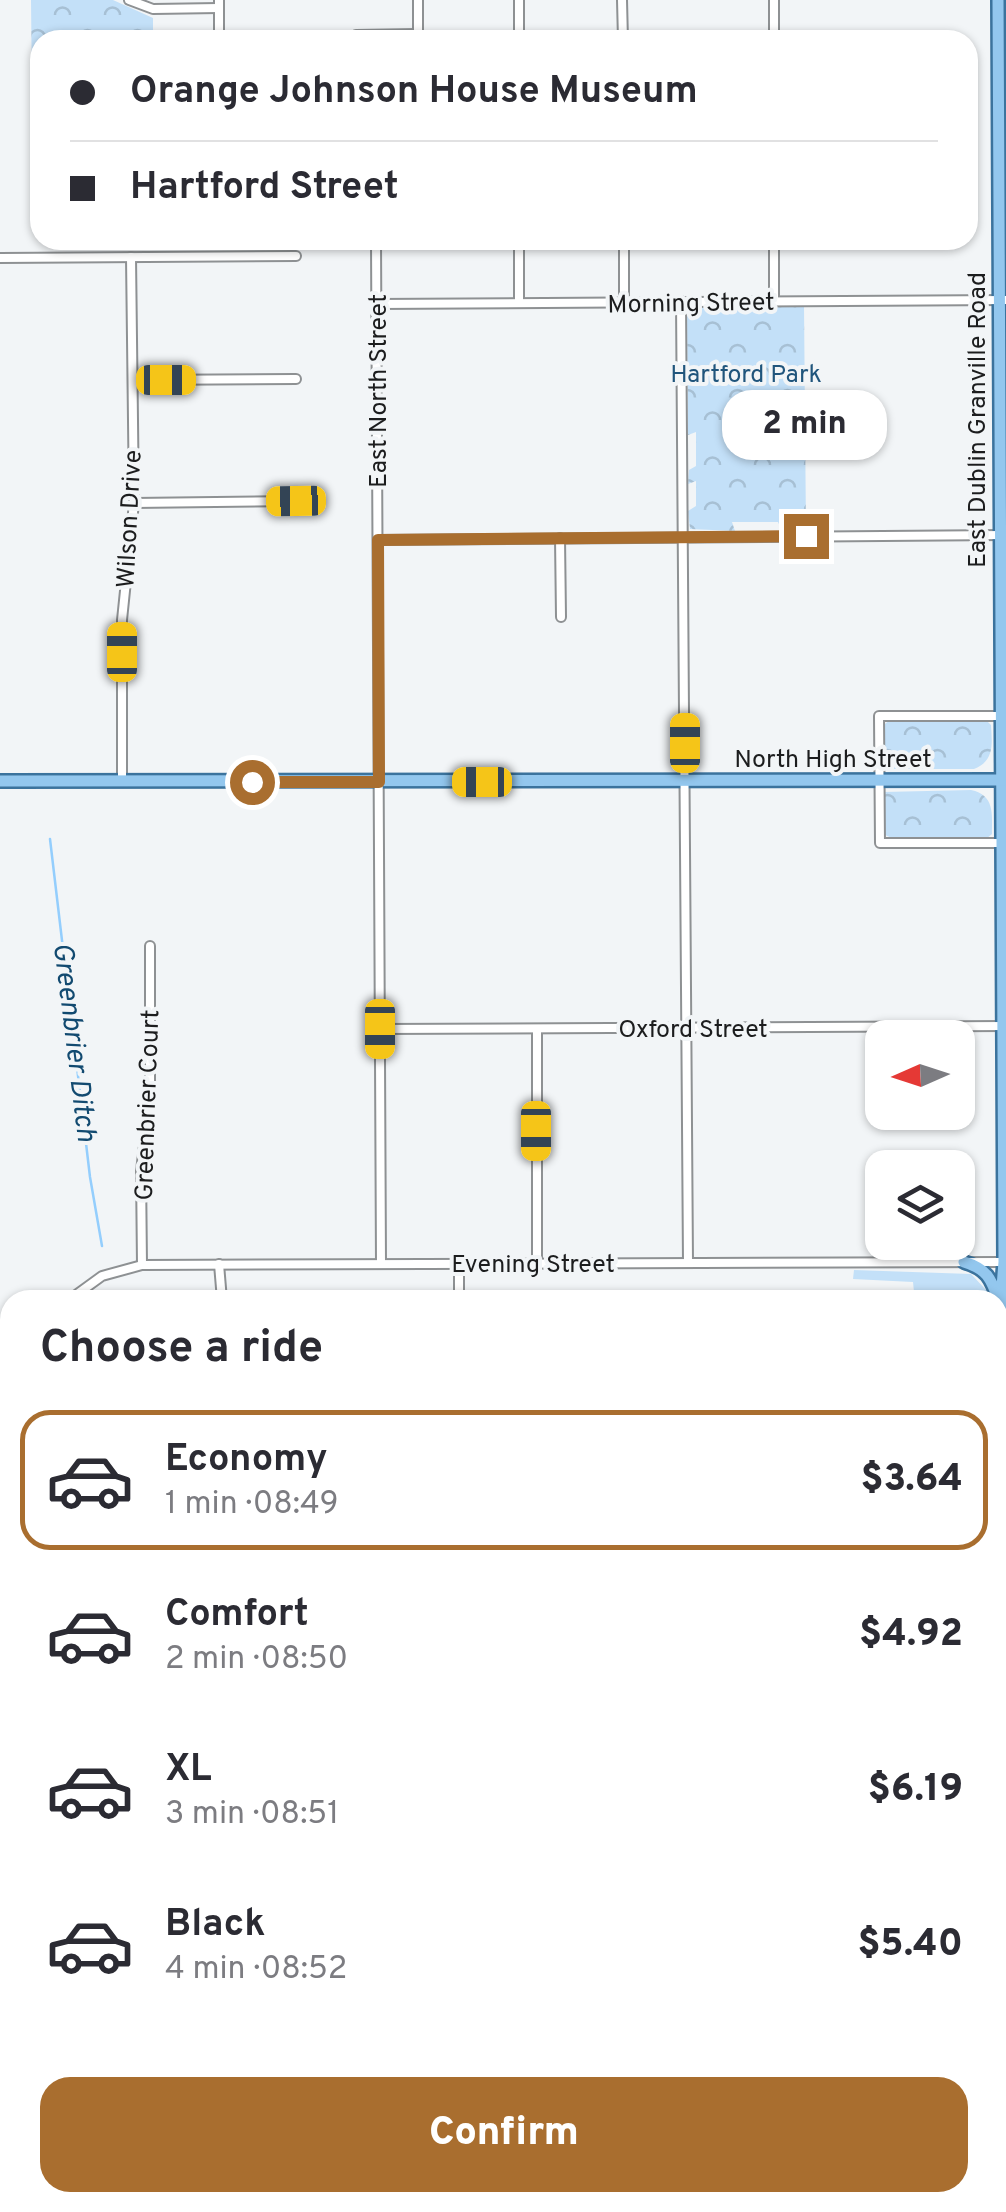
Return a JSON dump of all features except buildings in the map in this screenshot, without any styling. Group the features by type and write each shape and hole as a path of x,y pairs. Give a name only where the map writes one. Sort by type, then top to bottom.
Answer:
{"main road":[{"name":"East Dublin Granville Road","path":"998,0 1003,1290"},
{"name":"North High Street","path":"0,781 1003,780"},
{"path":"964,1262 983,1268 994,1290"}],"street":[{"path":"129,0 153,9 219,4 219,30"},
{"path":"418,0 418,30"},
{"path":"520,0 520,30"},
{"path":"622,0 622,30"},
{"path":"774,0 774,30"},
{"name":"East North Street","path":"376,250 381,1263"},
{"path":"519,250 519,303"},
{"path":"624,250 624,302"},
{"path":"774,250 774,300"},
{"path":"0,258 296,256"},
{"name":"Wilson Drive","path":"122,782 122,620 134,503 131,257"},
{"name":"Morning Street","path":"376,304 1002,300"},
{"path":"681,302 688,1262"},
{"path":"133,380 296,378"},
{"path":"134,503 296,501"},
{"path":"378,540 1002,535"},
{"path":"560,538 561,617"},
{"path":"1003,716 879,716 880,843 1003,843"},
{"name":"Greenbrier Court","path":"142,1265 141,1170 150,1094 150,946"},
{"name":"Oxford Street","path":"380,1029 1004,1026"},
{"path":"536,1029 536,1262"},
{"name":"Evening Street","path":"83,1290 102,1276 142,1265 1005,1262"},
{"path":"219,1264 221,1290"},
{"path":"459,1290 460,1264"}],"green space":[{"path":"31,0 113,0 153,18 153,30 31,30"},
{"name":"Hartford Park","path":"804,305 806,531 782,531 778,522 732,522 735,531 690,529 688,511 696,506 696,481 688,484 689,470 696,466 696,432 688,435 687,310 694,306"},
{"path":"890,720 986,720 991,725 991,751 986,761 974,769 884,769 881,727"},
{"path":"971,790 984,796 991,806 992,834 986,839 896,840 883,834 883,792"},
{"path":"854,1270 971,1274 986,1290 914,1290 913,1282 853,1279"}],"waterway":[{"name":"Greenbrier Ditch","path":"50,839 90,1177 102,1246"}],"route":[{"path":"252,782 379,782 378,540 806,536"}]}
